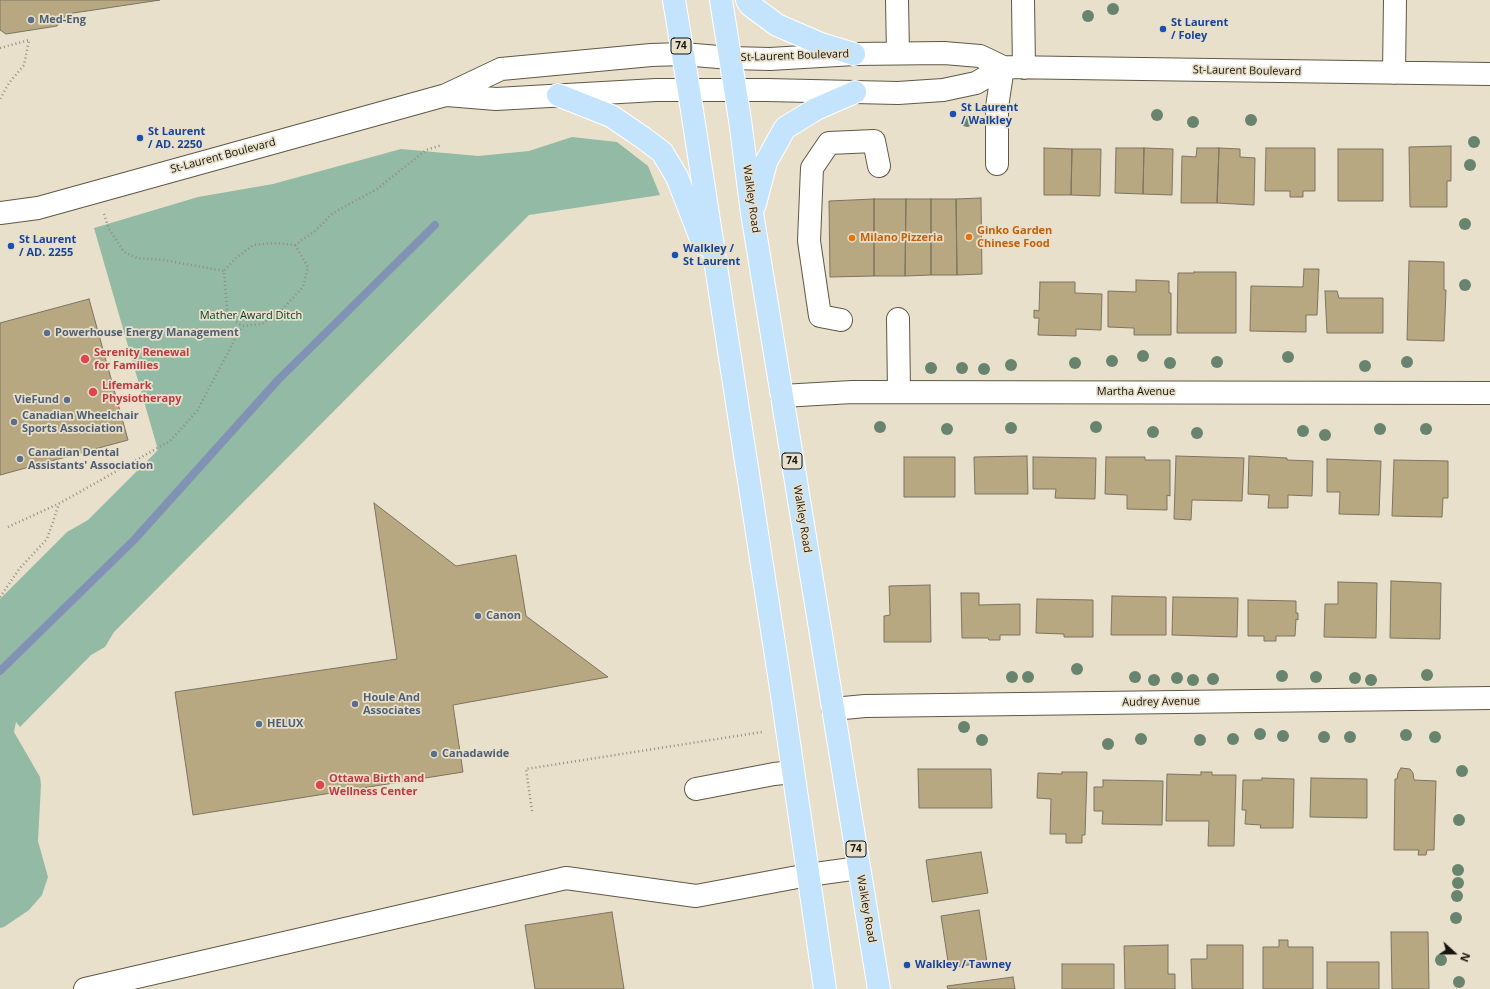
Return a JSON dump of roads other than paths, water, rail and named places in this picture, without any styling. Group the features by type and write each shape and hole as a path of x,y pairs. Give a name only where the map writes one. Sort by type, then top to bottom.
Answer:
{"main road":[{"name":"74","path":"674,0 825,989"},
{"name":"Walkley Road","path":"721,0 736,90 752,213 879,989"},
{"path":"747,0 750,5 777,25 821,44 854,54"},
{"path":"752,213 766,162 785,128 816,109 855,92"},
{"path":"558,95 611,116 662,152 677,177 717,278"}],"street":[{"path":"897,0 898,53"},
{"path":"997,164 997,108 1014,68 1023,0"},
{"path":"1394,73 1395,0"},
{"name":"St-Laurent Boulevard","path":"0,213 38,208 446,95 501,69 651,55 683,54 730,58 770,59 854,54 944,53 980,56 1014,68 1490,74"},
{"name":"St-Laurent Boulevard","path":"446,95 496,99 649,91 767,90 898,92 943,90 976,83 1014,68"},
{"path":"841,320 820,316 809,241 812,168 829,143 874,141 879,166"},
{"path":"898,319 898,392"},
{"name":"Martha Avenue","path":"782,396 852,392 1490,393"},
{"name":"Audrey Avenue","path":"833,709 865,706 1490,698"},
{"path":"696,789 774,774 793,772"},
{"path":"85,989 566,878 696,896 808,875 859,868"}],"waterway":[{"path":"0,671 134,540 278,380 435,225"}],"place":[{"name":"Med-Eng","path":"31,20"},
{"name":"St Laurent / Foley","path":"1163,29"},
{"name":"St Laurent / Walkley","path":"953,114"},
{"name":"St Laurent / AD. 2250","path":"140,138"},
{"name":"Ginko Garden Chinese Food","path":"969,237"},
{"name":"Milano Pizzeria","path":"852,238"},
{"name":"St Laurent / AD. 2255","path":"11,246"},
{"name":"Walkley / St Laurent","path":"675,255"},
{"name":"Powerhouse Energy Management","path":"47,333"},
{"name":"Serenity Renewal for Families","path":"85,359"},
{"name":"Lifemark Physiotherapy","path":"93,392"},
{"name":"VieFund","path":"67,400"},
{"name":"Canadian Wheelchair Sports Association","path":"14,422"},
{"name":"Canadian Dental Assistants' Association","path":"20,459"},
{"name":"Canon","path":"478,616"},
{"name":"Houle And Associates","path":"355,704"},
{"name":"HELUX","path":"259,724"},
{"name":"Canadawide","path":"434,754"},
{"name":"Ottawa Birth and Wellness Center","path":"320,785"},
{"name":"Walkley / Tawney","path":"907,965"}],"park label":[{"name":"Mather Award Ditch","path":"251,316"}]}
